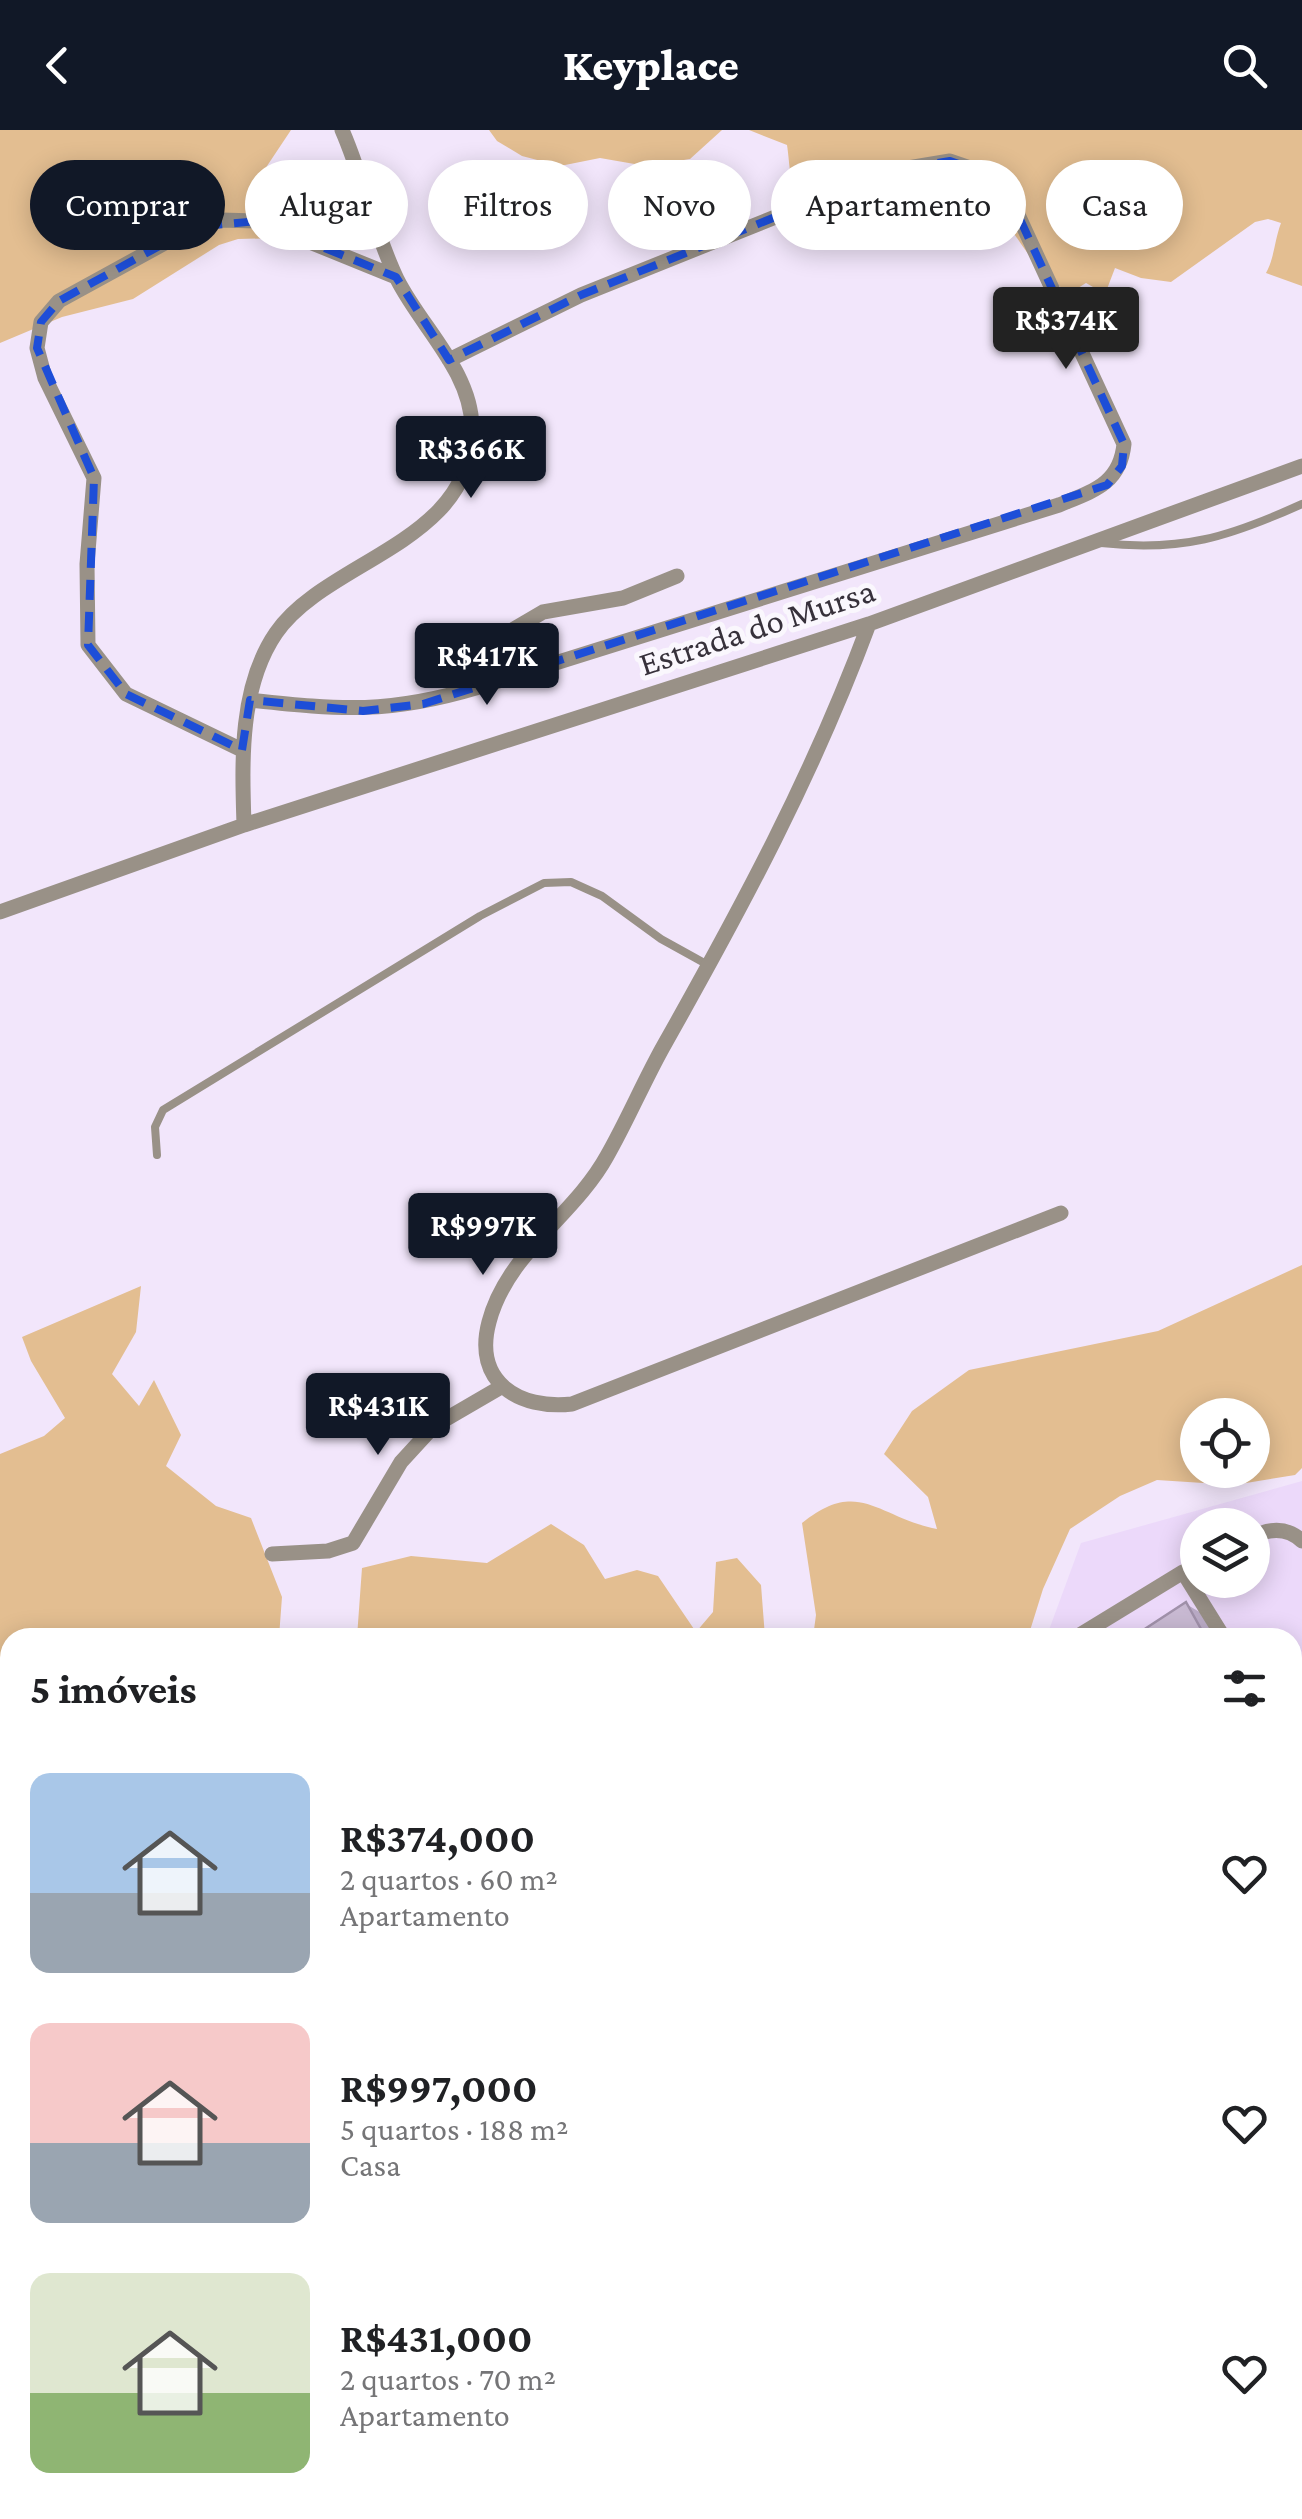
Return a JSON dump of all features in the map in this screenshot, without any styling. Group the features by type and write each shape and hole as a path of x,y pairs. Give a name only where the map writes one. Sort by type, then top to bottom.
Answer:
{"street":[{"path":"244,825 242,750 250,700 276,633 297,610 416,534 462,475 472,426 449,360 396,277 342,130"},
{"path":"250,700 363,711 423,704 1059,505 1107,485 1122,466 1124,444 1012,202 982,172 950,161 890,171 581,295 449,360"},
{"path":"242,750 126,694 88,646 87,564 94,478 45,378 37,348 41,322 59,301 194,226 221,220 258,220 396,277"},
{"name":"Estrada do Mursa","path":"0,912 244,825 869,624 1302,466"},
{"path":"479,687 499,646 528,620 543,612 623,598 677,576"},
{"path":"869,624 816,762 606,1159 509,1274 488,1324 489,1365 501,1387 542,1407 572,1404 1061,1213"},
{"path":"272,1554 328,1551 353,1543 402,1462 434,1426 501,1387"},
{"path":"1270,1532 1292,1532 1302,1540"},
{"path":"1091,1628 1180,1575"},
{"path":"1204,1598 1219,1628"}],"lane":[{"path":"1096,542 1150,548 1187,545 1236,534 1302,504"},
{"path":"157,1155 154,1127 163,1110 480,916 544,883 571,882 602,896 661,939 708,965"}],"highlighted area":[{"path":"950,161 982,172 1012,202 1124,444 1122,466 1107,485 423,704 363,711 250,700 242,750 126,694 88,645 94,478 37,348 41,322 59,301 194,227 258,221 396,277 449,360 581,295 890,171"}],"shaded area":[{"path":"0,130 291,130 271,160 245,160 245,239 225,243 225,160 30,160 30,250 211,250 133,299 62,317 0,343"},
{"path":"489,130 722,130 690,159 684,160 537,160 497,141"},
{"path":"749,130 1302,130 1302,286 1266,273 1281,223 1268,219 1255,222 1171,282 1141,278 1115,268 1107,289 1100,291 1086,283 1070,293 1045,274 1025,250 1026,160 789,160 787,145"},
{"path":"1302,1265 1302,1468 1295,1475 1270,1479 1270,1398 1180,1398 1180,1481 1157,1480 1120,1496 1070,1529 1043,1589 1031,1628 814,1628 816,1615 802,1523 839,1503 854,1502 937,1529 928,1497 884,1454 912,1411 969,1370 1158,1331"},
{"path":"141,1286 136,1332 112,1374 139,1406 154,1380 181,1435 166,1466 216,1506 251,1518 282,1597 280,1628 0,1628 0,1454 44,1436 65,1418 31,1361 22,1337"},
{"path":"1302,1481 1302,1628 1050,1628 1081,1543 1180,1515 1180,1598 1270,1598 1270,1508 1206,1508"},
{"path":"551,1524 584,1545 605,1579 637,1570 658,1576 693,1628 358,1628 362,1568 411,1556 487,1563"},
{"path":"737,1558 761,1585 764,1628 699,1628 713,1612 716,1562"}],"building":[{"path":"1186,1602 1200,1628 1146,1628"}]}
